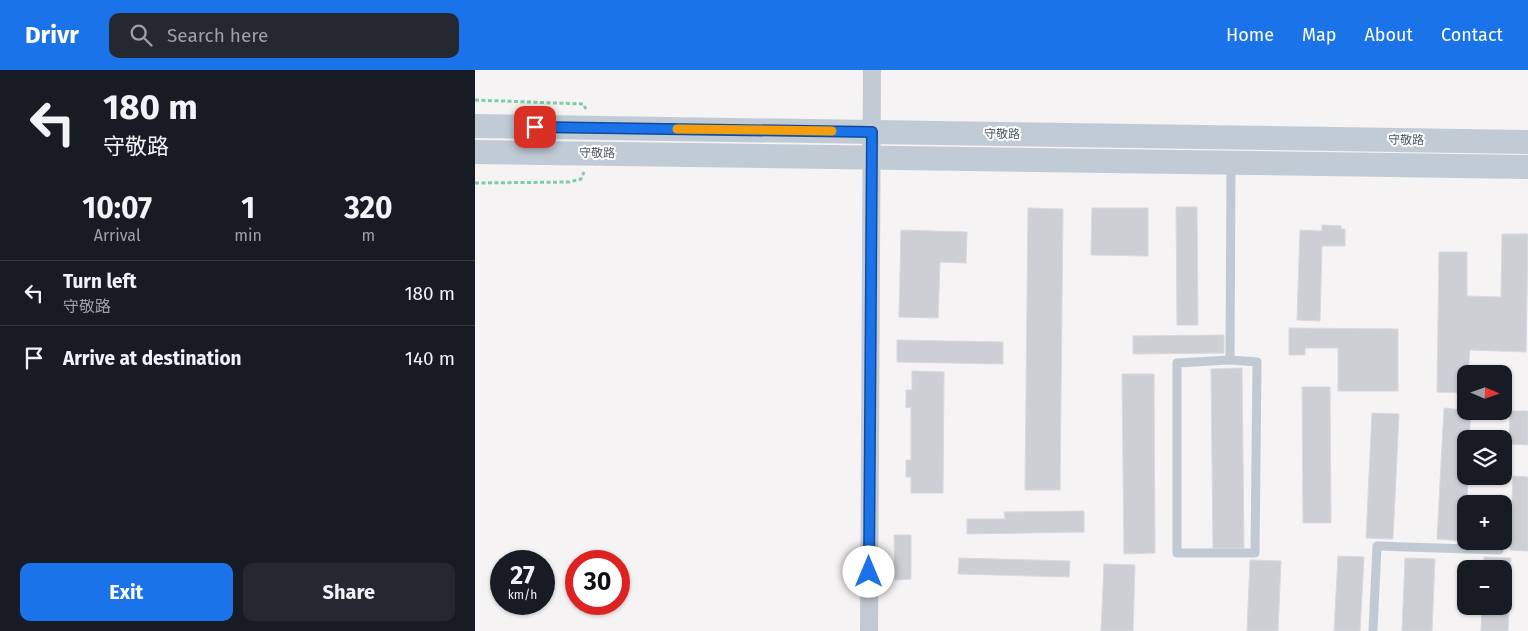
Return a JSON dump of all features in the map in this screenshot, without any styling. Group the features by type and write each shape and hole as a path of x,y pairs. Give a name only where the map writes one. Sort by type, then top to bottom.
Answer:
{"main road":[{"name":"守敬路","path":"475,126 1528,142"},
{"name":"守敬路","path":"475,152 1528,167"}],"street":[{"path":"869,631 872,70"}],"lane":[{"path":"1230,360 1231,163"},
{"path":"1230,360 1257,362 1255,553 1177,554 1177,363 1230,360"},
{"path":"1373,631 1377,546 1457,549"}],"path":[{"path":"475,100 583,104 594,128"},
{"path":"475,182 569,182 581,179 593,153"}],"building":[{"path":"1176,207 1197,207 1198,325 1177,325"},
{"path":"1028,208 1063,209 1060,490 1025,490"},
{"path":"1092,208 1148,208 1148,256 1091,255"},
{"path":"1322,225 1341,226 1341,229 1345,229 1345,246 1322,246 1320,321 1297,320 1300,230 1322,231"},
{"path":"901,230 967,232 966,263 940,262 938,318 899,317"},
{"path":"1502,234 1528,234 1526,352 1470,350 1469,365 1457,365 1457,393 1437,392 1439,252 1467,252 1467,296 1501,297"},
{"path":"1289,328 1398,329 1398,391 1338,391 1338,348 1305,348 1305,355 1289,355"},
{"path":"1224,335 1224,353 1133,354 1133,336"},
{"path":"897,340 1003,342 1003,364 897,362"},
{"path":"1242,368 1244,548 1213,548 1211,369"},
{"path":"912,371 944,372 943,493 911,493 911,477 906,477 906,460 911,460 911,407 906,408 906,390 912,390"},
{"path":"1122,374 1154,374 1155,553 1124,554"},
{"path":"1302,387 1330,387 1331,523 1303,523"},
{"path":"1444,408 1457,409 1457,420 1470,420 1470,430 1457,430 1457,485 1468,485 1467,495 1457,495 1457,540 1437,539"},
{"path":"1513,411 1528,411 1528,445 1512,444 1512,430 1509,430 1510,420 1513,420"},
{"path":"1372,413 1399,414 1393,539 1366,538"},
{"path":"1513,476 1528,477 1528,551 1510,550 1512,550"},
{"path":"1084,511 1084,532 967,534 967,519 1005,519 1004,512"},
{"path":"894,535 911,535 911,579 895,580"},
{"path":"1338,556 1364,557 1360,631 1334,631"},
{"path":"1484,557 1511,558 1511,560 1484,560"},
{"path":"959,558 1070,561 1069,577 958,574"},
{"path":"1405,558 1435,559 1432,631 1402,631"},
{"path":"1250,560 1281,561 1278,631 1247,631"},
{"path":"1104,564 1135,565 1133,631 1101,631"},
{"path":"1482,615 1509,615 1508,631 1481,631"}],"slow traffic":[{"path":"677,129 832,131"}],"route":[{"path":"535,127 872,132 869,572"}]}
